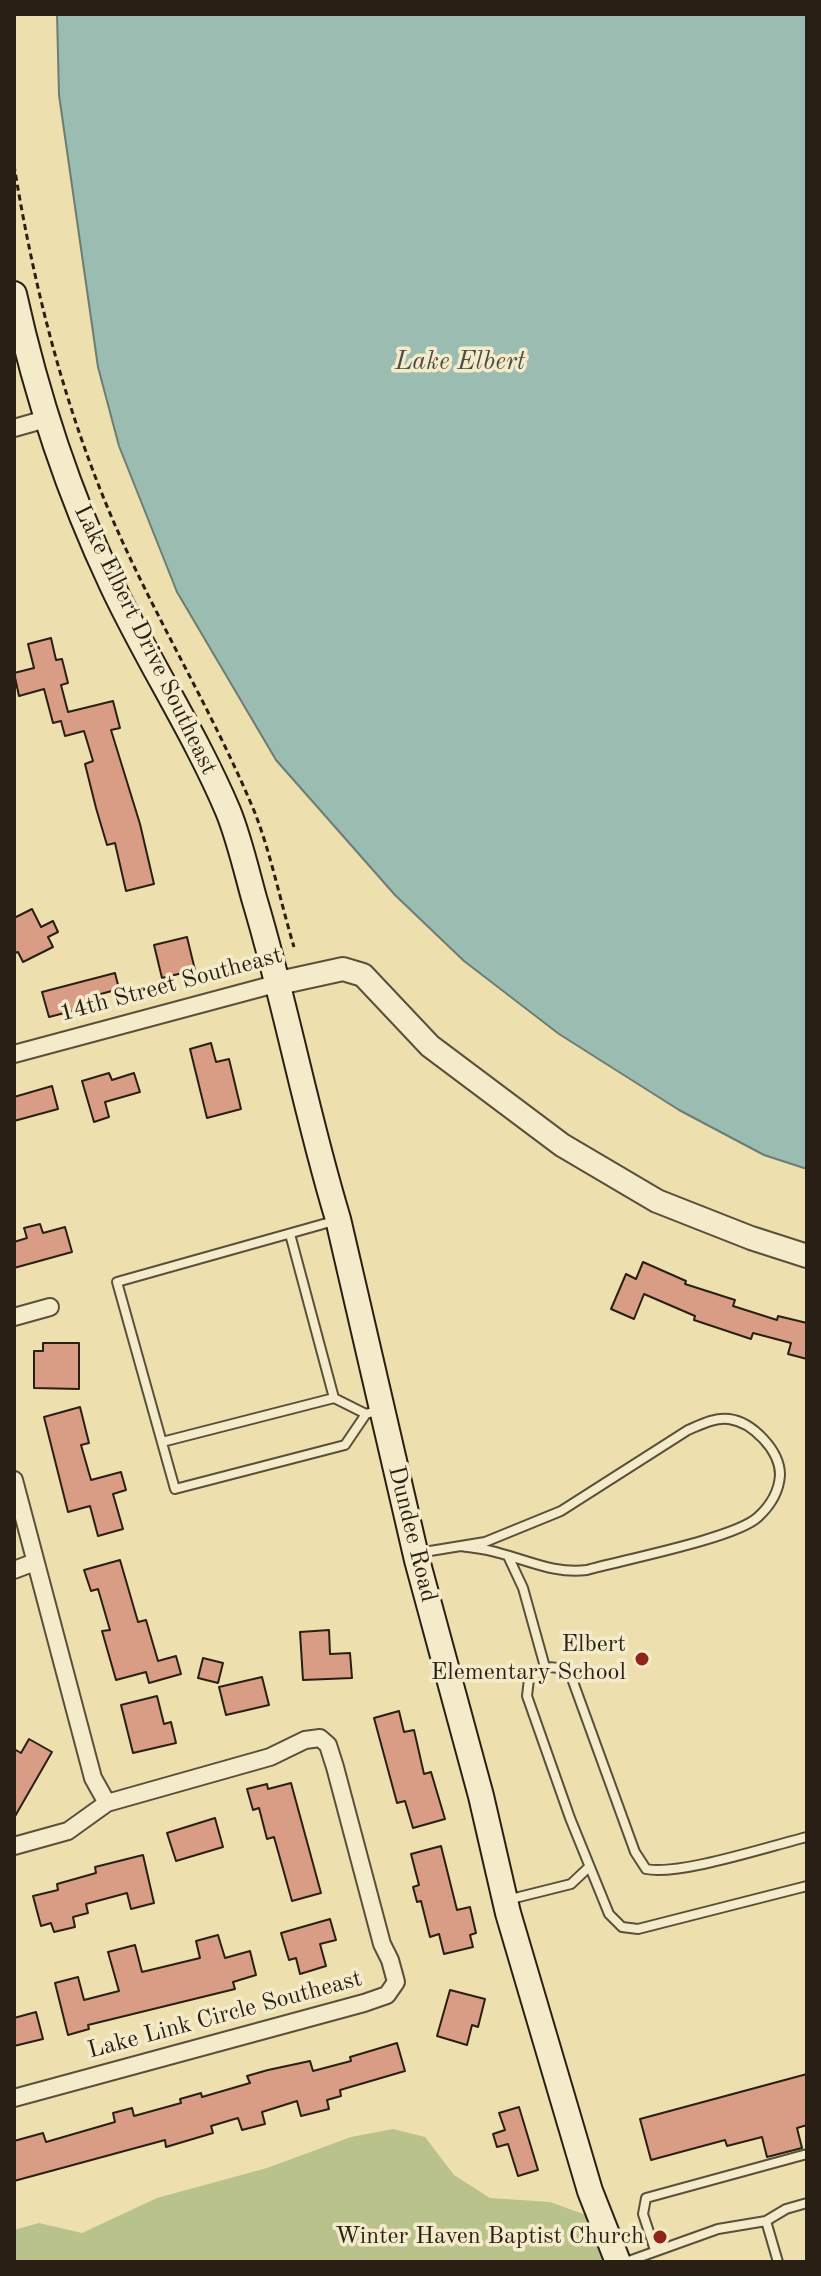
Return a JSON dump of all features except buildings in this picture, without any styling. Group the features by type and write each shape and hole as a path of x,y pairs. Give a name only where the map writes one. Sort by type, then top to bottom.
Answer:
{"main road":[{"name":"Lake Elbert Drive Southeast","path":"14,294 26,351 46,419 75,500 111,584 208,767 229,814 239,847"},
{"name":"Dundee Road","path":"239,847 279,983 326,1181 338,1219 373,1412 481,1796 505,1901 590,2191 618,2262"}],"street":[{"path":"14,428 46,419"},
{"name":"14th Street Southeast","path":"16,1049 343,969 363,975 430,1046 562,1145 657,1201 807,1256"},
{"path":"14,1317 50,1307"},
{"path":"14,1480 93,1778 107,1803 68,1831 14,1846"},
{"path":"14,1570 35,1562"},
{"name":"Lake Link Circle Southeast","path":"14,2098 364,2003 387,1995 396,1982 382,1944 335,1767 328,1745 320,1738 305,1740 270,1757 107,1803"}],"lane":[{"path":"162,1442 334,1398 373,1412 345,1445 175,1489 117,1282 338,1219"},
{"path":"290,1234 334,1398"},
{"path":"415,1553 485,1542 561,1511 688,1430 710,1421 729,1419 751,1428 771,1448 780,1473 774,1499 756,1520 731,1532 587,1570 568,1572 461,1546"},
{"path":"508,1556 523,1588 545,1667"},
{"path":"807,1837 691,1866 659,1872 646,1869 635,1852 571,1676 561,1668 545,1667 529,1679 527,1696 589,1867 609,1914 622,1927 638,1929 807,1886"},
{"path":"505,1901 571,1884 589,1867"},
{"path":"655,2250 643,2214 646,2198 807,2154"},
{"path":"626,2262 718,2229 766,2221 786,2209 807,2203"},
{"path":"766,2221 778,2262"}],"path":[{"path":"14,165 39,297 81,438 115,524 208,710 250,803 294,947"}],"green space":[{"path":"393,2129 425,2137 454,2175 490,2198 550,2202 589,2216 607,2262 14,2262 14,2230 39,2223 82,2233 157,2198 267,2168 351,2137"}],"water":[{"name":"Lake Elbert","path":"57,14 807,14 807,1169 764,1155 679,1110 559,1034 464,961 395,895 276,760 177,592 119,446 98,367 59,95"}],"place":[{"name":"Elbert Elementary School","path":"642,1659"},
{"name":"Winter Haven Baptist Church","path":"660,2237"}]}
